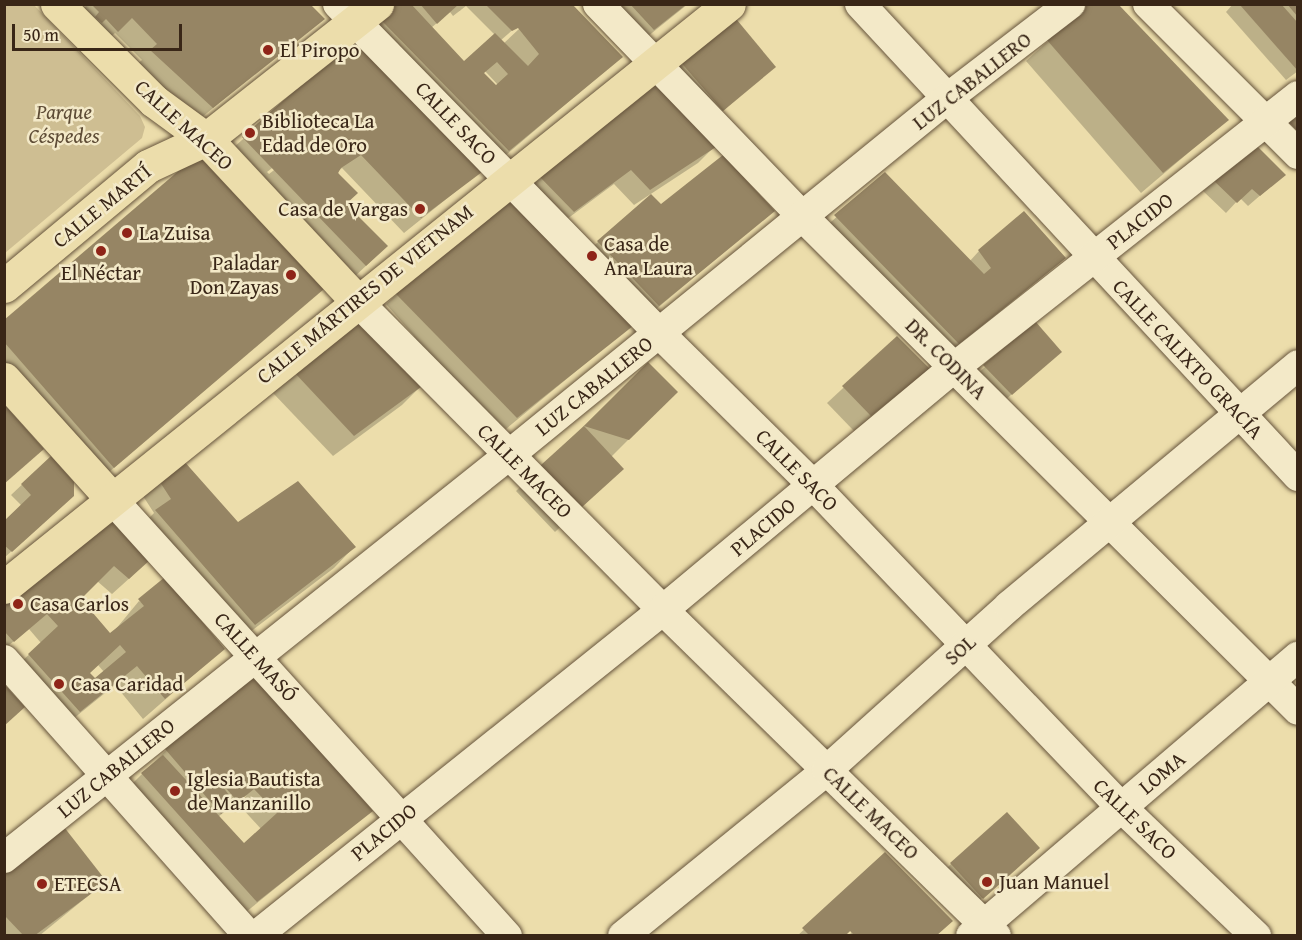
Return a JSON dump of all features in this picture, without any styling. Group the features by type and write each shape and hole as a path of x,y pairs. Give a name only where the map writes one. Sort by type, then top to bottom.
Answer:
{"main road":[{"name":"CALLE MACEO","path":"57,4 154,102 206,140 357,300"},
{"name":"CALLE MÁRTIRES DE VIETNAM","path":"4,587 357,300 729,4"},
{"name":"CALLE MARTÍ","path":"4,286 148,166 206,140 357,10"},
{"path":"148,166 158,139 154,102"},
{"name":"CALLE MASÓ","path":"4,379 112,499"}],"street":[{"name":"DR. CODINA","path":"598,4 802,216 1298,710"},
{"name":"CALLE CALIXTO GRACÍA","path":"860,4 945,100 1298,476"},
{"name":"LUZ CABALLERO","path":"4,858 509,455 945,100 1070,4"},
{"path":"1148,4 1298,154"},
{"name":"CALLE SACO","path":"357,10 510,178 658,333 813,485 1121,807 1256,936"},
{"name":"PLACIDO","path":"256,936 399,819 663,610 955,367 1298,96"},
{"name":"CALLE MACEO","path":"357,300 663,610 826,770 984,932"},
{"name":"SOL","path":"623,936 826,770 965,646 1298,365"},
{"name":"CALLE MASÓ","path":"112,499 507,936"},
{"name":"LOMA","path":"984,932 1121,807 1298,657"},
{"path":"4,660 249,936"}],"green space":[{"name":"Parque Céspedes","path":"5,4 34,5 140,116 145,127 142,138 5,253"}],"building":[{"path":"91,4 310,4 325,19 213,108 150,50 157,44 132,18 118,32 106,19 102,23 95,17 99,12"},
{"path":"394,4 411,4 464,61 495,33 528,66 539,54 518,28 512,31 485,4 572,4 623,57 509,151 382,21 382,14","holes":["497,62 508,74 496,85 484,73"]},
{"path":"420,4 459,4 437,24"},
{"path":"630,4 687,4 654,30"},
{"path":"1087,4 1118,4 1229,120 1163,173 1046,39"},
{"path":"1287,4 1298,4 1298,17"},
{"path":"1240,5 1282,5 1298,23 1298,71"},
{"path":"732,14 776,67 723,111 678,59"},
{"path":"352,40 482,172 421,218 361,155 341,168 338,173 358,193 346,204 388,246 366,266 242,137"},
{"path":"654,82 716,147 650,190 631,170 574,212 539,176 573,146 577,150"},
{"path":"1298,113 1298,132 1288,121"},
{"path":"1255,144 1286,175 1260,196 1252,189 1237,203 1212,179"},
{"path":"203,150 324,289 114,468 4,342 4,320"},
{"path":"723,155 775,211 659,306 597,241 651,194 661,204"},
{"path":"885,172 984,274 991,268 978,250 1024,211 1066,258 959,344 834,215"},
{"path":"507,198 633,326 517,418 395,293"},
{"path":"363,315 425,384 354,436 293,371"},
{"path":"1035,321 1062,352 1012,395 983,365"},
{"path":"897,336 930,369 871,416 842,386"},
{"path":"648,362 678,392 629,440 584,426"},
{"path":"4,404 44,449 4,484"},
{"path":"584,426 624,469 571,517 531,474"},
{"path":"51,456 74,482 74,496 12,552 4,545 4,521 31,495 21,484"},
{"path":"183,460 238,522 298,481 356,547 255,625 155,510 171,499 158,479"},
{"path":"109,515 150,560 129,579 114,566 81,599 110,633 144,606 138,599 165,577 225,649 165,699 137,666 80,712 28,654 58,626 47,614 14,642 4,631 4,600","holes":["120,645 126,652 95,678 90,673"]},
{"path":"254,673 373,811 257,902 141,773 163,755 244,843 277,813 254,789 238,802 211,771 235,803 221,814 165,749"},
{"path":"4,684 25,707 4,726"},
{"path":"1007,812 1040,848 983,899 950,863"},
{"path":"64,827 107,882 34,936 24,936 4,915 4,873"},
{"path":"885,852 953,921 936,936 855,936 850,931 845,936 810,936 802,928"}],"place":[{"name":"El Piropo","path":"268,50"},
{"name":"Biblioteca La Edad de Oro","path":"250,133"},
{"name":"Casa de Vargas","path":"420,209"},
{"name":"La Zuisa","path":"127,233"},
{"name":"El Néctar","path":"101,251"},
{"name":"Casa de Ana Laura","path":"592,256"},
{"name":"Paladar Don Zayas","path":"291,275"},
{"name":"Casa Carlos","path":"18,604"},
{"name":"Casa Caridad","path":"59,684"},
{"name":"Iglesia Bautista de Manzanillo","path":"175,791"},
{"name":"Juan Manuel","path":"987,882"},
{"name":"ETECSA","path":"42,884"}]}
